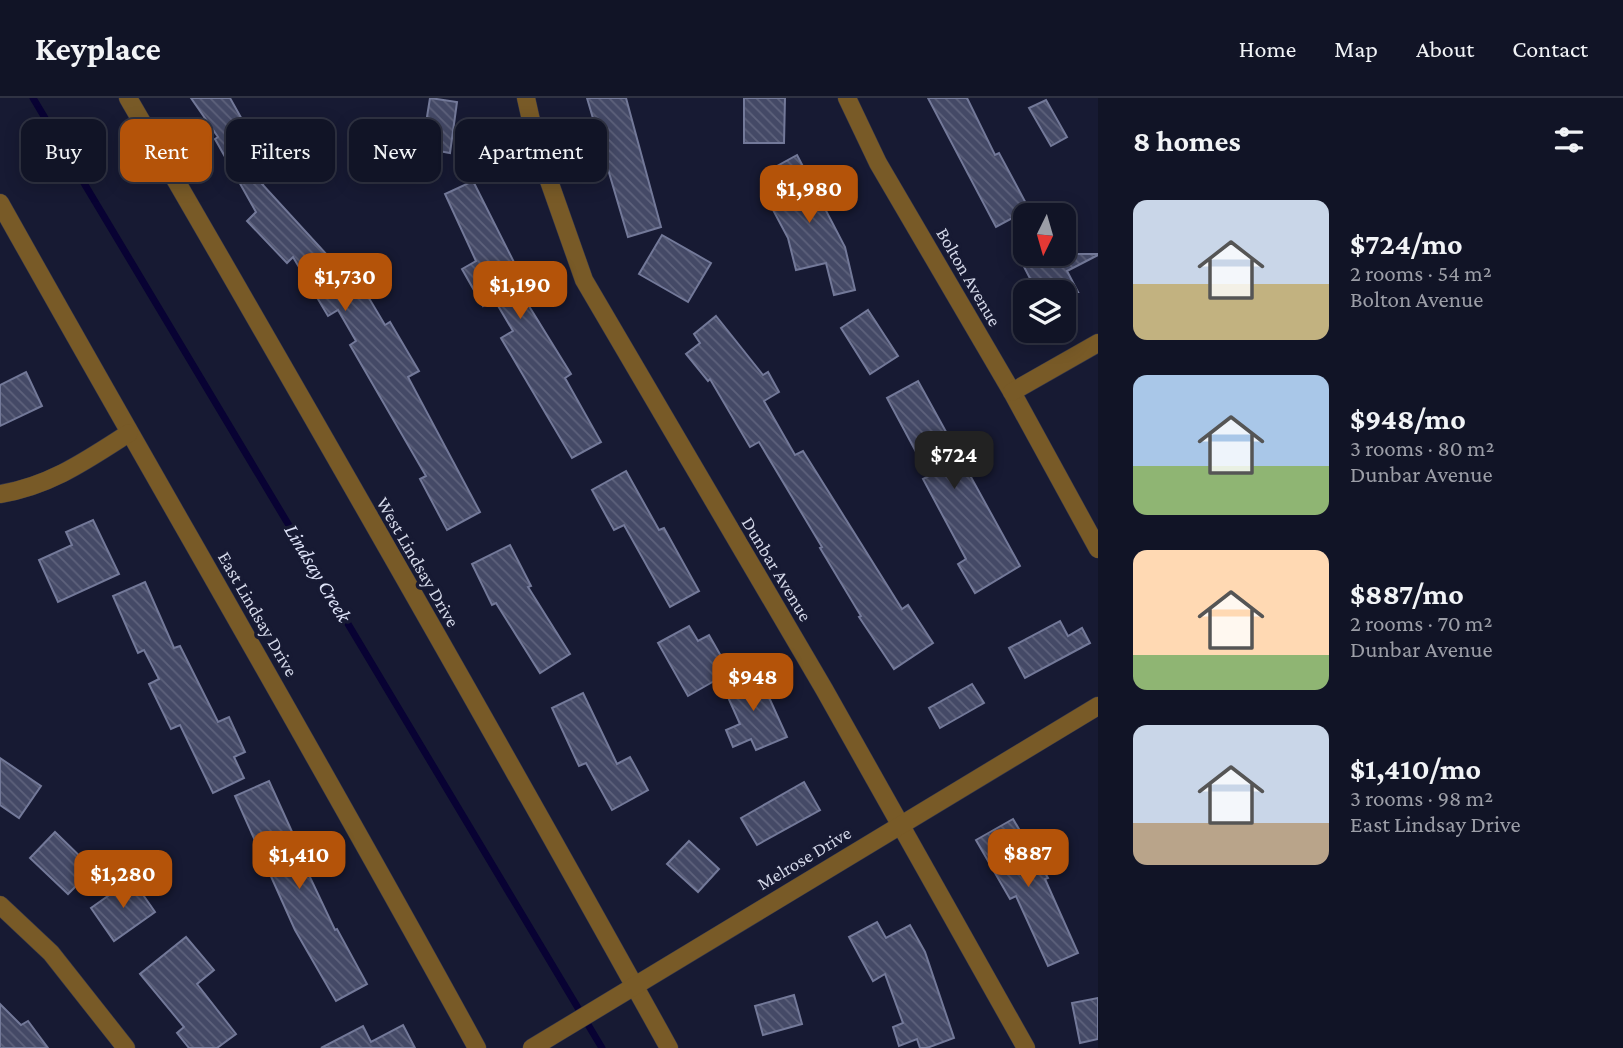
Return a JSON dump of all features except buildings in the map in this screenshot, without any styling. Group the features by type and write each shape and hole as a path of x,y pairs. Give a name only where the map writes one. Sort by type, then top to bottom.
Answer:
{"street":[{"name":"West Lindsay Drive","path":"128,98 538,809 669,1048"},
{"name":"Dunbar Avenue","path":"526,98 537,147 584,280 1026,1048"},
{"name":"Bolton Avenue","path":"847,98 878,163 1012,391 1098,549"},
{"name":"East Lindsay Drive","path":"0,203 129,433 335,789 477,1048"},
{"path":"1012,391 1098,343"},
{"path":"0,494 21,491 60,477 129,433"},
{"name":"Melrose Drive","path":"539,1044 1098,706"},
{"path":"0,905 51,953 126,1048"}],"waterway":[{"name":"Lindsay Creek","path":"33,98 602,1048"}]}
